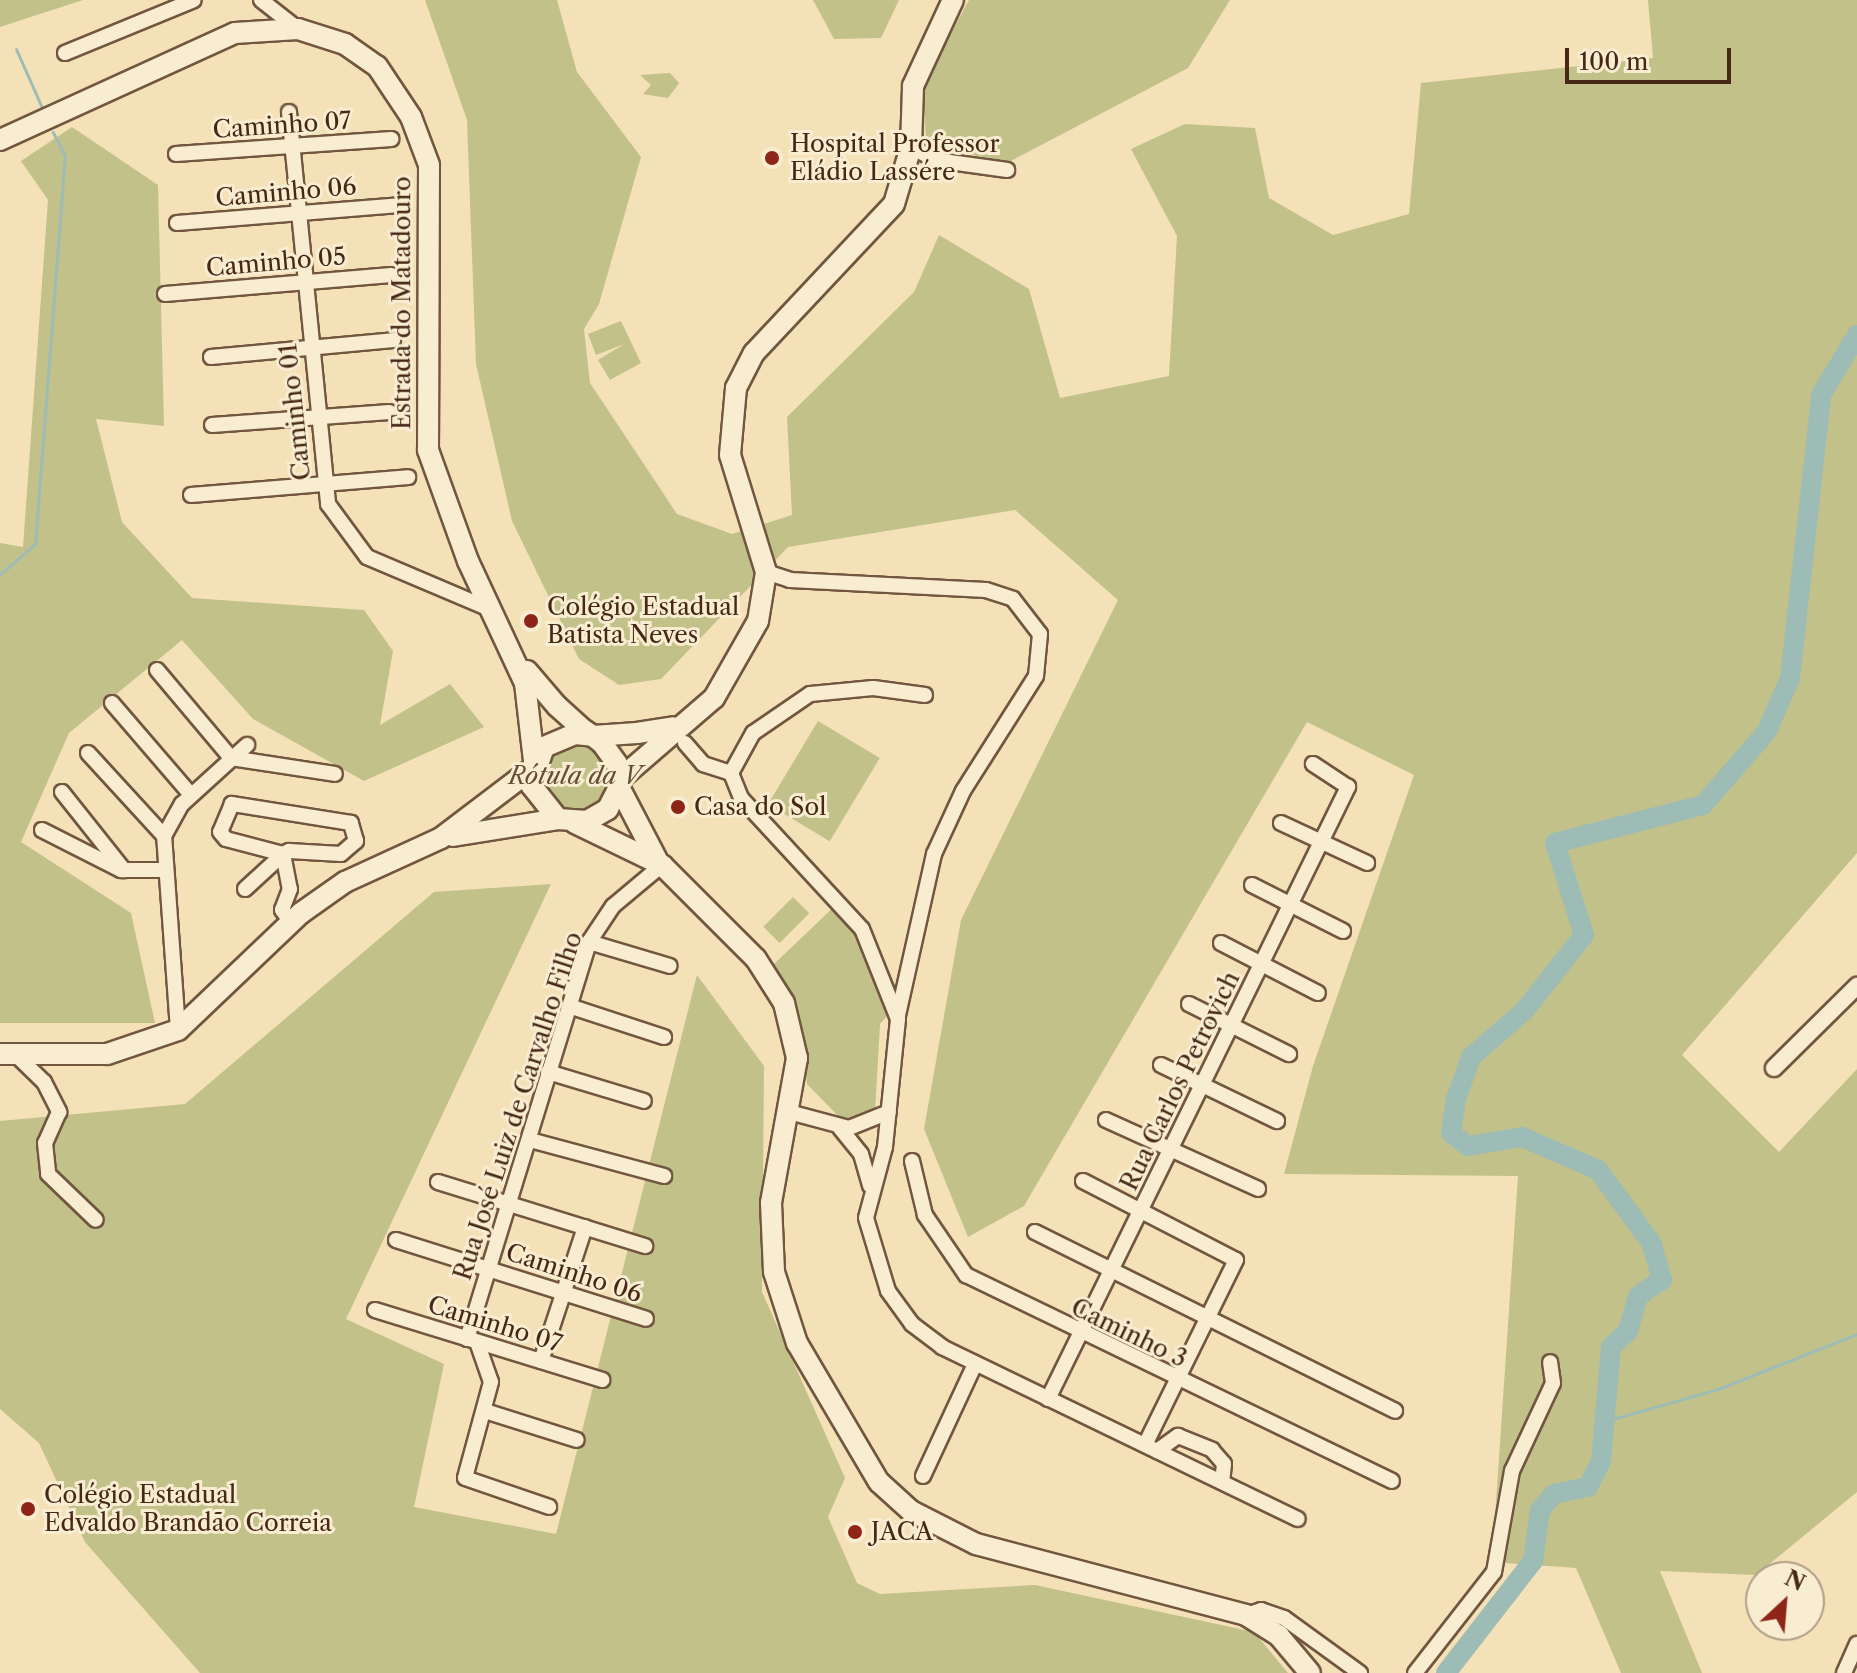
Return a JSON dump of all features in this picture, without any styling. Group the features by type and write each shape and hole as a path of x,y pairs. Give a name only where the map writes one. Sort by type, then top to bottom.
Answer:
{"main road":[{"path":"441,838 599,817 620,783 681,735 724,683 750,639 767,579 730,455 736,388 754,353 887,214 907,172 913,86 953,0"},
{"name":"Estrada do Matadouro","path":"0,140 218,39 298,29 345,44 377,66 426,153 432,243 424,427 439,486 492,610 517,659 532,708 533,765"},
{"name":"Estrada do Matadouro","path":"517,659 593,736"},
{"path":"8,1054 107,1054 178,1030 291,922 345,882 441,838 533,765 558,737 681,735"},
{"path":"593,736 610,751 620,783 659,863 741,943 781,995 797,1058 771,1203 774,1272 797,1343 879,1482 911,1511 976,1544 1246,1615 1279,1636 1310,1673"},
{"path":"533,765 536,799 567,821 659,863"}],"street":[{"path":"65,53 194,0"},
{"path":"261,0 298,29"},
{"name":"Caminho 01","path":"289,112 324,484 335,520 367,557 492,610"},
{"name":"Caminho 07","path":"176,154 391,139"},
{"path":"911,147 935,160 1007,170"},
{"path":"907,172 935,160"},
{"name":"Caminho 06","path":"177,223 399,205"},
{"name":"Caminho 05","path":"165,294 391,275"},
{"path":"211,357 393,340"},
{"path":"212,425 390,412"},
{"path":"191,495 408,477"},
{"path":"767,579 986,590 1019,604 1040,634 1036,676 963,791 934,854 909,939 883,1159 870,1187"},
{"path":"157,670 231,758 335,774"},
{"path":"731,773 753,733 810,694 873,688 925,695"},
{"path":"112,703 191,795"},
{"path":"681,735 703,764 731,773"},
{"path":"178,1030 164,870 164,836 191,795 247,745"},
{"path":"88,753 164,836"},
{"name":"Rua Carlos Petrovich","path":"1048,1399 1233,1027 1321,841 1346,781 1313,764"},
{"path":"731,773 741,798 862,929 898,1019"},
{"path":"62,792 124,871"},
{"path":"245,889 283,854 309,847 341,854 356,841 355,826 232,804 220,832 226,839 283,854"},
{"path":"1281,823 1367,863"},
{"path":"42,830 124,871 164,870"},
{"path":"283,854 290,889 282,910 291,922"},
{"name":"Rua José Luiz de Carvalho Filho","path":"472,1340 489,1268 589,942 613,906 659,863"},
{"path":"1252,885 1343,931"},
{"path":"589,942 670,966"},
{"path":"1221,943 1318,993"},
{"path":"1774,1068 1857,986"},
{"path":"1189,1004 1289,1054"},
{"path":"569,1006 664,1037"},
{"path":"8,1054 44,1082 59,1112 45,1143 48,1174 96,1220"},
{"path":"1161,1065 1277,1121"},
{"path":"548,1072 644,1101"},
{"path":"789,1112 840,1128 868,1125 889,1112"},
{"path":"1106,1120 1258,1189"},
{"path":"840,1128 861,1154 870,1187 867,1234 897,1305 928,1337 975,1364 1298,1519"},
{"path":"530,1140 664,1176"},
{"name":"Caminho 3","path":"912,1161 925,1215 955,1265 1177,1381 1392,1481"},
{"path":"1083,1181 1231,1253 1232,1271 1177,1381 1151,1448"},
{"path":"438,1182 645,1246"},
{"path":"541,1361 585,1227"},
{"path":"1035,1232 1395,1411"},
{"name":"Caminho 06","path":"396,1240 646,1319"},
{"name":"Caminho 07","path":"375,1310 602,1380"},
{"path":"472,1340 491,1371 485,1411 464,1476 478,1485 549,1507"},
{"path":"1415,1673 1494,1572 1512,1471 1553,1383 1550,1362"},
{"path":"923,1476 975,1364"},
{"path":"485,1411 577,1440"},
{"path":"1151,1448 1171,1437 1185,1437 1217,1454 1222,1482"},
{"path":"1246,1615 1261,1610 1284,1618 1360,1673"},
{"path":"1844,1673 1857,1644"}],"green space":[{"path":"0,0 83,0 0,27"},
{"path":"425,0 557,0 577,72 641,157 599,304 584,329 590,383 677,514 732,534 792,515 787,417 914,292 939,235 1029,289 1060,398 1169,376 1177,236 1131,149 1185,124 1255,128 1269,198 1333,235 1409,214 1421,83 1653,58 1648,0 1857,0 1857,853 1682,1055 1779,1152 1857,1069 1857,1492 1773,1561 1745,1561 1745,1575 1660,1571 1702,1673 1621,1673 1576,1568 1492,1562 1518,1176 1284,1174 1313,1066 1414,775 1307,722 1024,1206 968,1237 924,1129 961,920 1118,600 1015,510 788,547 661,679 619,685 579,659 512,521 476,364 467,120"},
{"path":"813,0 899,0 881,38 834,39"},
{"path":"969,0 1230,0 1188,68 1009,162 927,146 921,88"},
{"path":"670,73 679,83 668,98 643,94 651,85 640,75"},
{"path":"72,127 158,185 164,426 96,419 122,522 192,598 364,610 393,651 380,725 450,684 484,727 364,781 253,719 182,640 69,733 21,842 131,913 155,1023 0,1023 0,543 23,547 48,200 21,161"},
{"path":"621,321 641,363 610,380 598,360 624,344 596,355 588,334"},
{"path":"818,721 880,758 830,841 768,804"},
{"name":"Rótula da V","path":"575,740 595,746 605,756 611,776 605,796 595,806 575,812 555,806 545,796 539,776 545,756 555,746"},
{"path":"551,884 346,1319 444,1364 414,1507 556,1534 697,975 764,1066 762,1292 845,1478 828,1517 857,1583 880,1594 1035,1585 1254,1632 1288,1673 200,1673 85,1542 39,1443 0,1409 0,1121 185,1104 434,892"},
{"path":"793,897 809,913 780,943 763,927"},
{"path":"837,904 865,948 889,1014 880,1024 875,1112 843,1121 807,1084 801,1030 774,964"}],"waterway":[{"path":"16,49 43,110"},
{"path":"0,574 35,544 65,156 53,132"},
{"path":"1446,1673 1533,1561 1540,1510 1554,1494 1588,1487 1601,1461 1611,1347 1628,1331 1638,1296 1662,1280 1652,1244 1598,1170 1522,1137 1468,1146 1451,1133 1456,1099 1471,1057 1524,1011 1584,935 1555,843 1703,805 1767,731 1790,678 1821,395 1857,335"},
{"path":"1602,1422 1718,1389 1857,1334"}],"place":[{"name":"Hospital Professor Eládio Lassére","path":"772,158"},
{"name":"Colégio Estadual Batista Neves","path":"531,621"},
{"name":"Casa do Sol","path":"678,807"},
{"name":"Colégio Estadual Edvaldo Brandão Correia","path":"28,1509"},
{"name":"JACA","path":"855,1532"}]}
